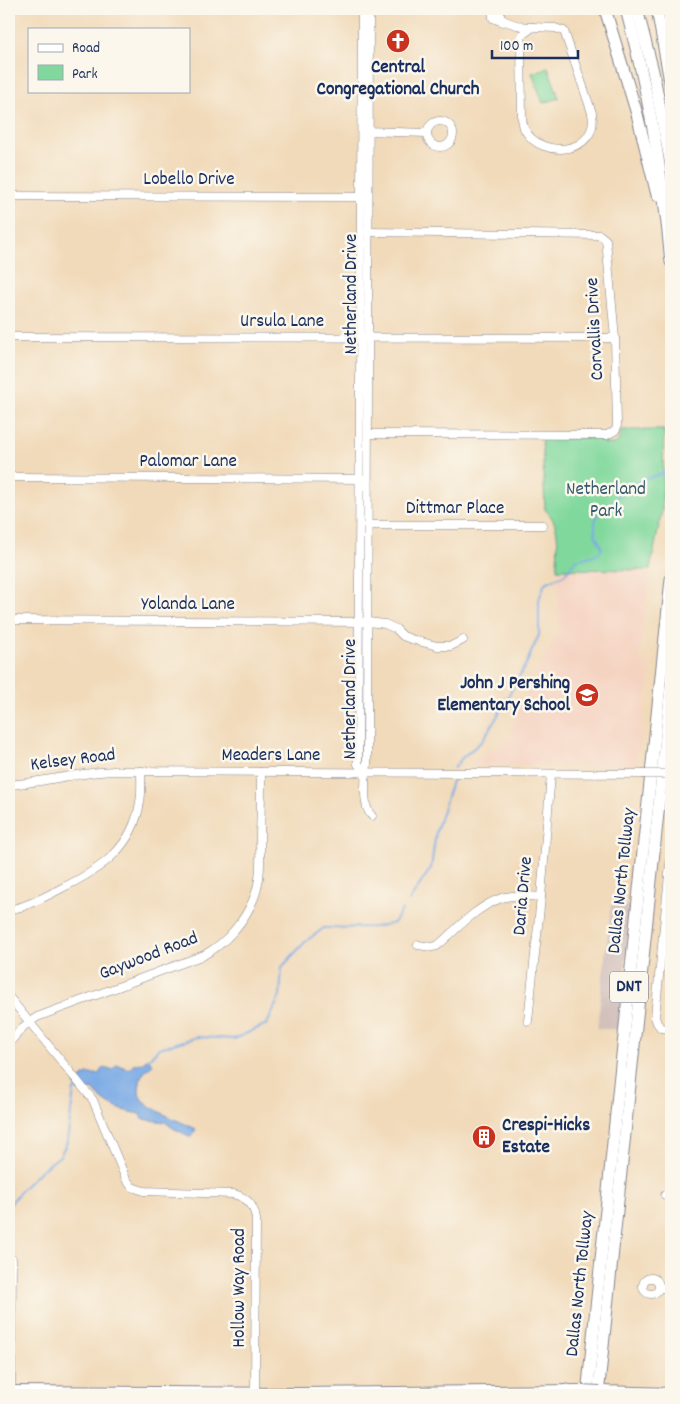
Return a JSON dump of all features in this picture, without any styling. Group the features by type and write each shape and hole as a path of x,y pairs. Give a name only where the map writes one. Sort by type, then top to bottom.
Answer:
{"highway":[{"path":"605,9 637,114 662,218 668,233"},
{"path":"626,9 652,114 659,155 671,262"},
{"path":"637,9 653,70 671,165"},
{"path":"656,9 671,87"},
{"name":"Dallas North Tollway","path":"583,1393 671,579"},
{"name":"Dallas North Tollway","path":"610,1393 671,686"}],"main road":[{"path":"10,1392 255,1394 671,1393"}],"street":[{"name":"Netherland Drive","path":"362,9 365,92 364,409 358,764 366,773"},
{"name":"Netherland Drive","path":"365,92 369,9"},
{"path":"492,9 494,19 522,27 532,27 555,28 564,31 594,120 589,135 580,144 571,148 562,149 541,146 525,130 522,119 521,41 522,35 532,27"},
{"path":"500,9 500,18 507,22"},
{"path":"365,131 427,133"},
{"name":"Lobello Drive","path":"9,196 364,197"},
{"name":"Netherland Drive","path":"364,197 368,232 364,268"},
{"name":"Corvallis Drive","path":"368,232 600,234 606,240 615,338 617,425 616,430 607,435 368,434"},
{"name":"Ursula Lane","path":"9,337 615,338"},
{"name":"Netherland Drive","path":"364,409 368,434 363,479 367,525 368,622 368,764 366,773"},
{"name":"Palomar Lane","path":"9,477 363,479"},
{"name":"Dittmar Place","path":"367,525 542,525"},
{"name":"Yolanda Lane","path":"9,620 368,622 385,624 396,629 403,636 411,640 437,646 451,646 463,640"},
{"path":"9,910 37,901 79,880 107,862 117,852 130,833 138,812 141,771"},
{"name":"Meaders Lane","path":"141,771 671,774"},
{"name":"Kelsey Road","path":"9,785 88,772 141,771"},
{"name":"Gaywood Road","path":"9,1043 29,1021 37,1017 204,955 218,946 230,934 247,911 258,884 260,867 261,772"},
{"path":"366,773 366,808 372,816"},
{"name":"Daria Drive","path":"528,1020 551,774"},
{"path":"671,855 668,905 656,1017 656,1022 661,1028 671,1029"},
{"path":"418,945 437,946 480,909 498,899 518,896 541,897"},
{"name":"Hollow Way Road","path":"9,997 88,1092 98,1110 126,1179 132,1187 144,1191 233,1194 246,1199 252,1205 256,1219 255,1394"},
{"path":"10,1392 12,1260"},
{"path":"660,1288 671,1289"}],"shaded area":[{"name":"John J Pershing Elementary School","path":"557,569 650,570 639,662 651,664 636,765 466,766 511,739 512,726 559,627"},
{"path":"611,905 631,906 619,1029 597,1029"}],"green space":[{"path":"548,67 559,98 543,103 532,73"},
{"name":"Netherland Park","path":"621,430 664,430 662,511 650,570 557,569 558,545 556,530 554,522 545,510 542,438 597,438 605,444 615,444 620,438"}],"water":[{"path":"148,1058 153,1065 141,1077 140,1096 144,1102 157,1111 196,1129 191,1137 165,1122 142,1119 140,1114 114,1107 103,1100 93,1089 80,1092 74,1084 87,1074 99,1074 102,1068 112,1070 117,1065 130,1069 133,1064 143,1063"}],"waterway":[{"path":"454,768 462,758 482,741 526,664 539,635 539,599 545,583 564,575 576,560 598,554 602,548 595,534 595,522 598,514 636,482 670,471"},
{"path":"409,901 431,868 436,832 453,778"},
{"path":"148,1060 159,1048 198,1037 234,1039 267,1024 280,996 282,967 306,941 324,928 375,927 394,923 402,910"},
{"path":"9,1206 20,1191 40,1171 60,1156 67,1142 74,1090 79,1089"}],"place":[{"name":"Central Congregational Church","path":"398,41"},
{"name":"John J Pershing Elementary School","path":"587,695"},
{"name":"Crespi-Hicks Estate","path":"484,1137"}]}
